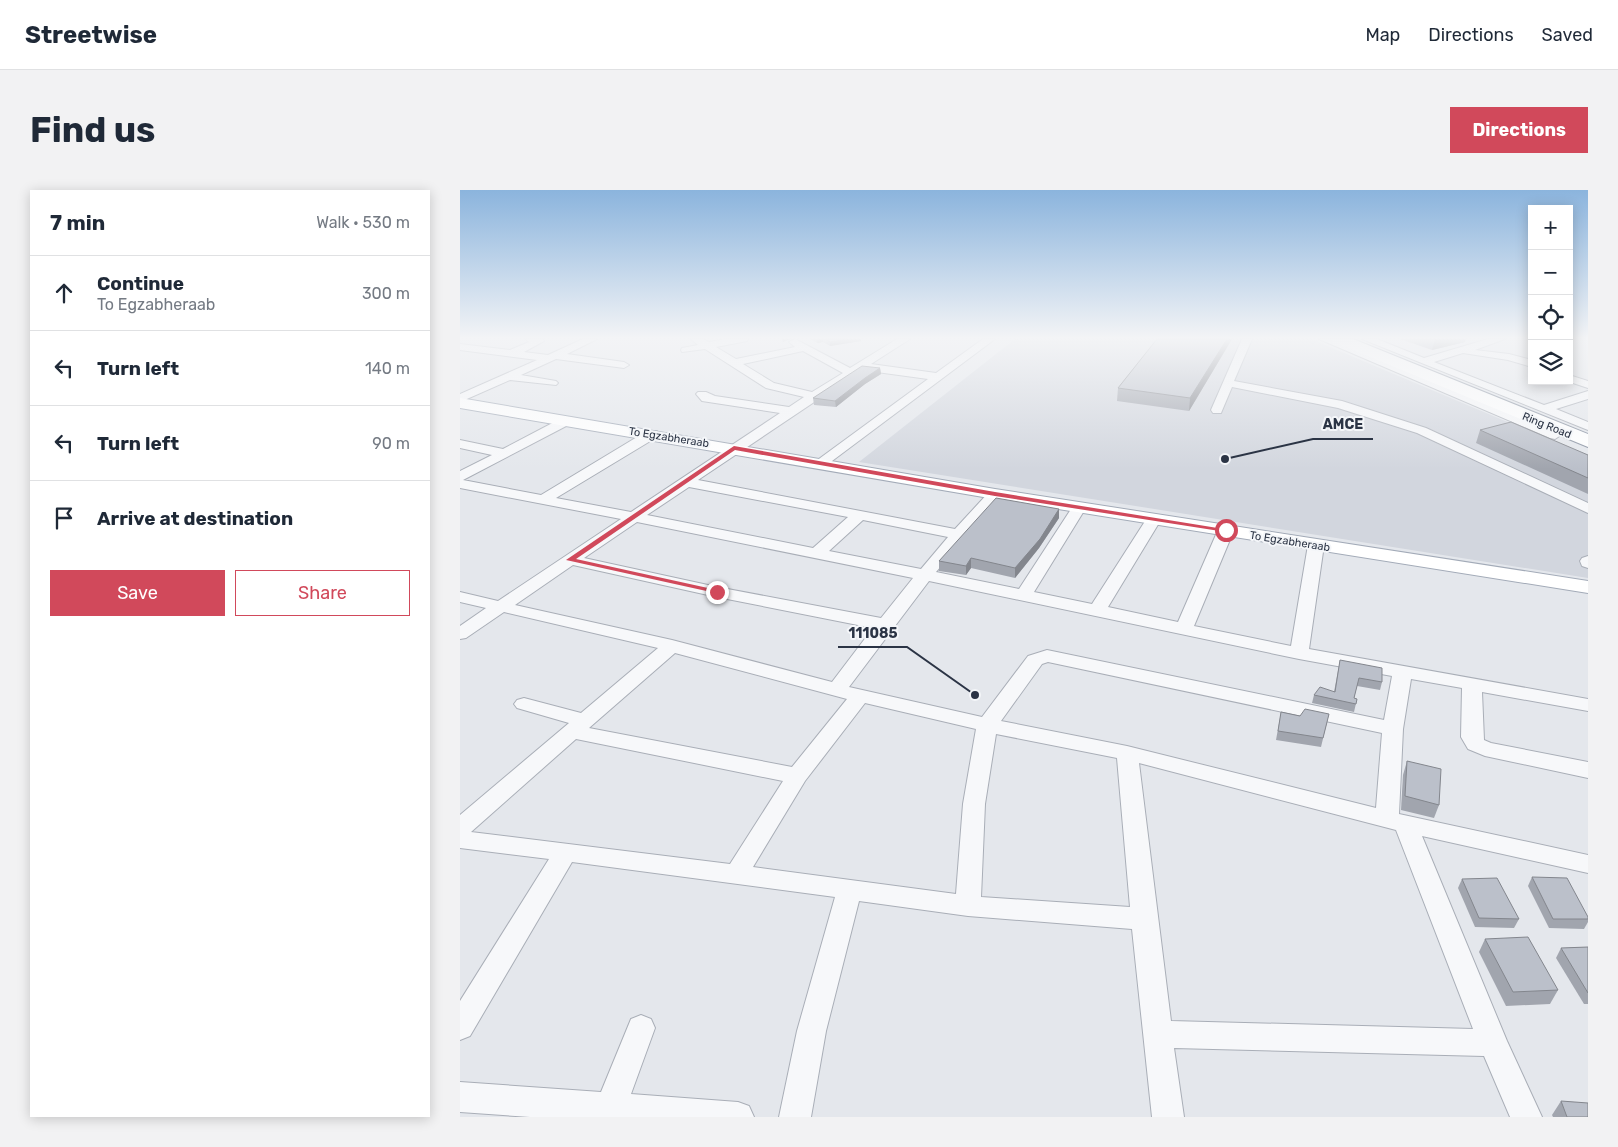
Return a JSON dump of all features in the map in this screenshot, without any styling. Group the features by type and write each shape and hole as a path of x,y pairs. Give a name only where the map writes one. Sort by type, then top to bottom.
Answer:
{"highway":[{"name":"Ring Road","path":"1444,382 1588,442"},
{"name":"Ring Road","path":"1459,382 1578,430 1588,447"}],"main road":[{"name":"To Egzabheraab","path":"460,403 652,434 995,494 1588,586"}],"street":[{"path":"460,398 497,382"},
{"path":"547,382 552,383"},
{"path":"764,382 770,386 814,396"},
{"path":"460,634 834,382"},
{"path":"819,464 931,382"},
{"path":"1445,382 1578,430"},
{"path":"1480,382 1546,408 1578,430"},
{"path":"1216,410 1227,383 1280,390 1385,416 1448,441 1468,453 1588,509"},
{"path":"702,394 706,398 715,400 790,411"},
{"path":"1546,408 1588,395"},
{"path":"460,477 566,421"},
{"path":"544,499 652,434"},
{"path":"460,444 503,453"},
{"path":"687,482 958,534"},
{"path":"460,484 544,499 1024,595 1299,653 1588,705"},
{"path":"837,689 883,624 958,534 995,494"},
{"path":"1024,595 1080,506"},
{"path":"816,554 860,515"},
{"path":"1097,611 1154,518"},
{"path":"1184,629 1226,530"},
{"path":"1299,653 1316,545"},
{"path":"570,560 717,592 883,624"},
{"path":"460,597 502,605 672,646 860,696 987,725 1127,753 1396,821 1588,864"},
{"path":"460,828 672,646"},
{"path":"968,906 974,804 987,725 1035,660 1047,656 1393,729"},
{"path":"1402,673 1393,729 1396,821 1526,1117"},
{"path":"1472,684 1472,737 1475,744 1485,749 1588,770"},
{"path":"736,874 797,776 860,696"},
{"path":"524,704 581,726 797,776"},
{"path":"1127,753 1144,919 1168,1117"},
{"path":"460,839 968,906 1144,919"},
{"path":"460,1027 565,853"},
{"path":"795,1117 801,1074 817,1005 849,891"},
{"path":"610,1108 641,1028"},
{"path":"1157,1034 1493,1043"},
{"path":"460,1097 738,1117"}],"shaded area":[{"path":"960,382 1413,382 1588,456 1588,578 859,462"}],"building":[{"path":"837,382 859,382 835,401 813,398"},
{"path":"1123,382 1200,382 1190,398 1118,388"},
{"path":"1511,422 1588,455 1588,478 1480,430"},
{"path":"996,498 1059,509 1040,539 1015,568 971,558 966,566 939,561"},
{"path":"1340,660 1382,668 1382,682 1359,678 1354,698 1357,699 1356,704 1314,695 1320,687 1335,692"},
{"path":"1305,709 1329,714 1323,738 1278,731 1281,712 1300,716"},
{"path":"1407,761 1441,769 1439,805 1405,796"},
{"path":"1532,877 1567,878 1588,919 1553,919"},
{"path":"1497,878 1519,919 1479,918 1462,879"},
{"path":"1528,937 1558,990 1513,992 1485,939"},
{"path":"1588,947 1588,993 1561,948"},
{"path":"1561,1101 1588,1103 1588,1117 1567,1117"}],"place":[{"name":"AMCE","path":"1225,459"},
{"name":"111085","path":"975,695"}],"route":[{"path":"717,592 570,560 687,482 734,448 995,494 1226,530"}]}
